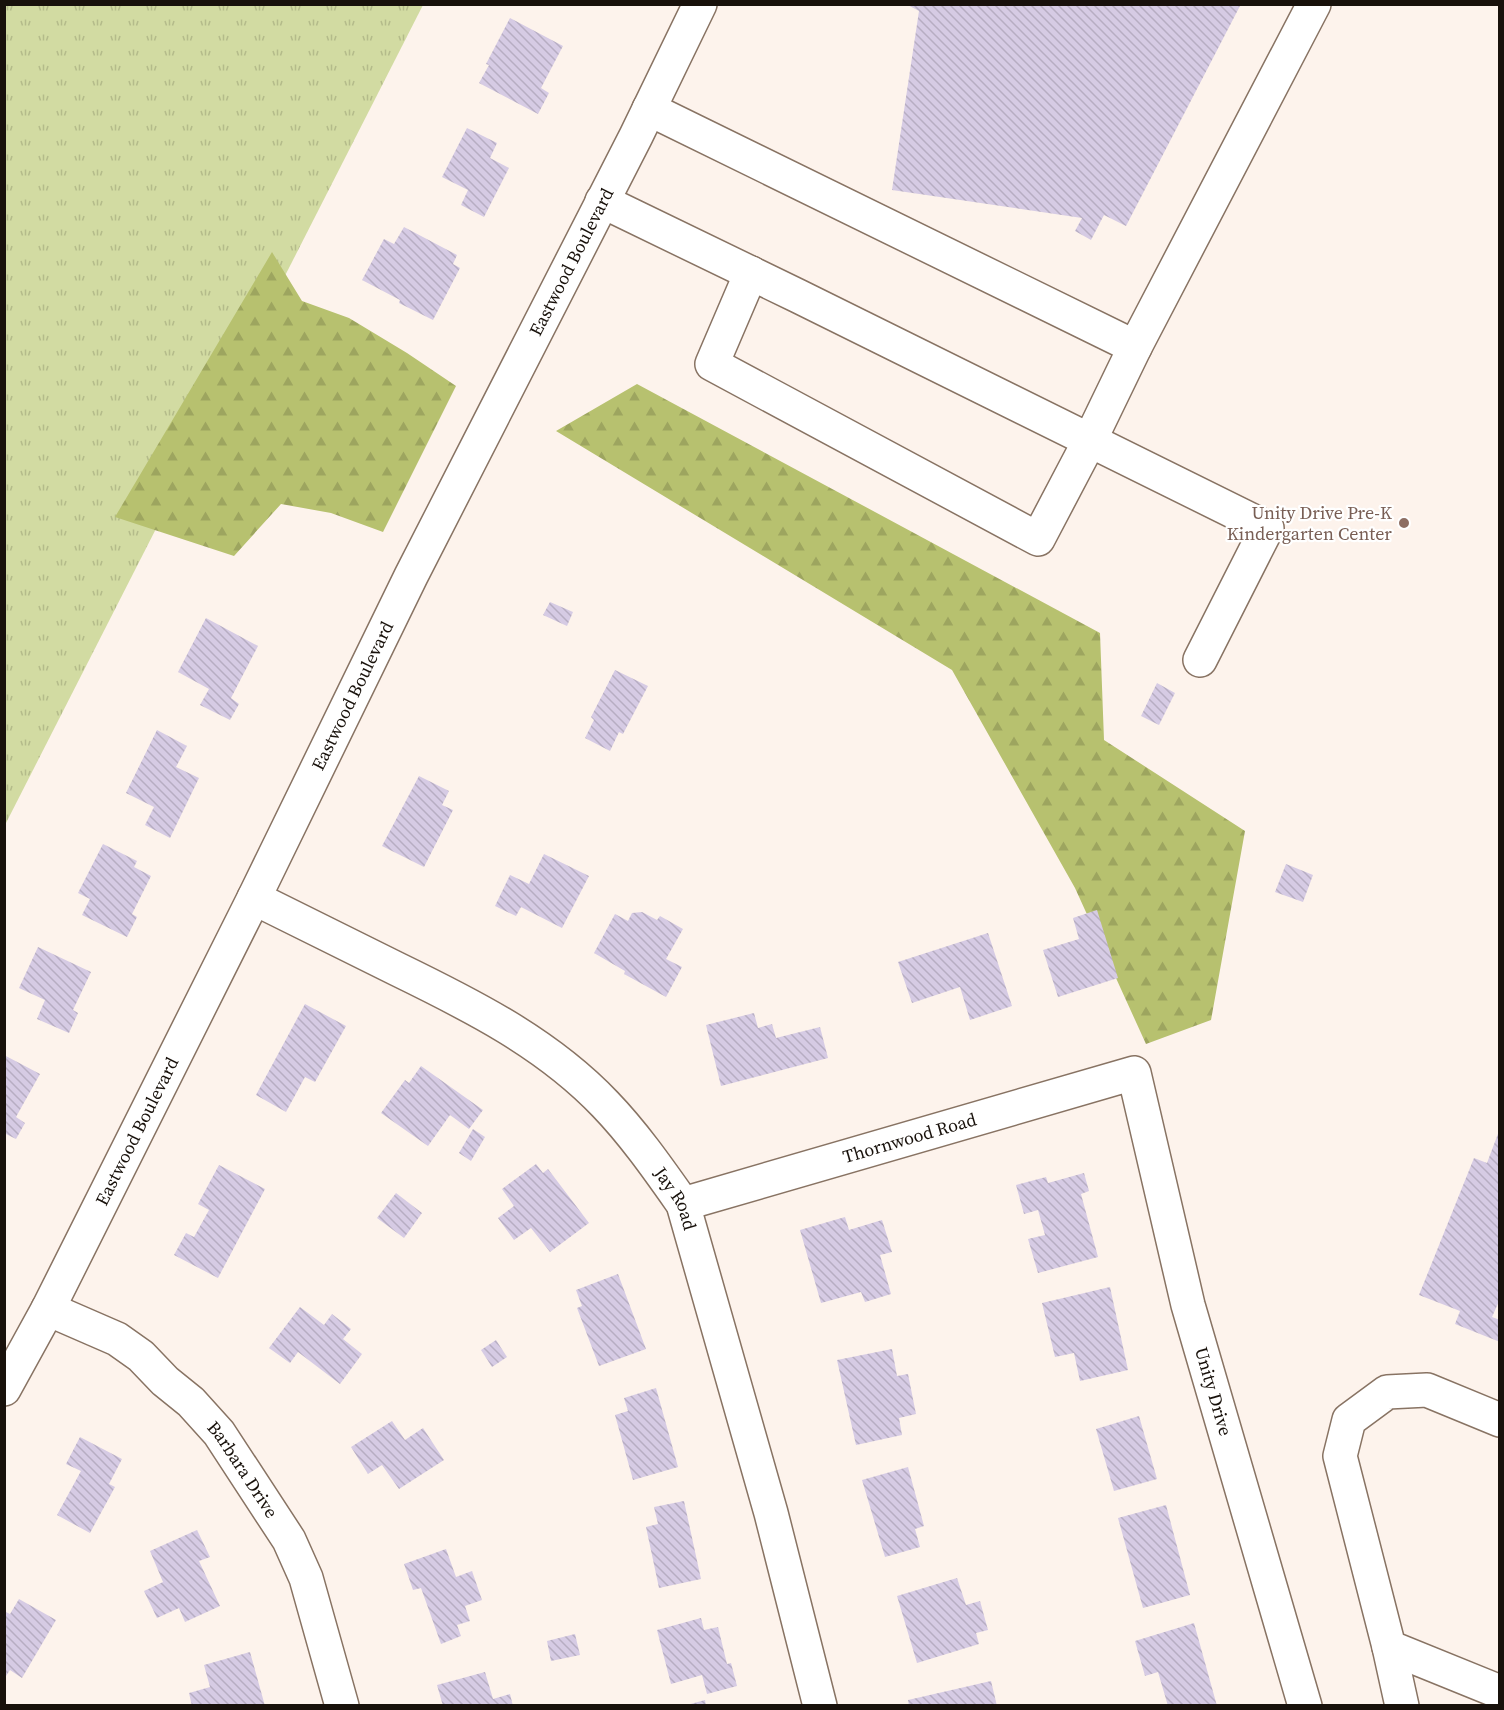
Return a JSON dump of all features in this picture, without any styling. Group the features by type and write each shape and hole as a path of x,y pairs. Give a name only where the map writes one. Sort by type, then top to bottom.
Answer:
{"street":[{"name":"Eastwood Boulevard","path":"4,1389 48,1309 254,898 411,576 649,109 700,4"},
{"path":"751,273 712,364 1038,539 1314,4"},
{"path":"649,109 1136,347"},
{"path":"602,201 1266,528 1200,660"},
{"name":"Jay Road","path":"254,898 462,1000 521,1034 579,1079 606,1104 683,1204 771,1513 820,1706"},
{"name":"Thornwood Road","path":"683,1204 1134,1073"},
{"name":"Unity Drive","path":"1134,1073 1188,1305 1305,1706"},
{"name":"Barbara Drive","path":"48,1309 117,1339 141,1356 165,1381 191,1401 219,1433 289,1540 306,1578 342,1706"},
{"path":"1402,1706 1340,1456 1349,1420 1387,1392 1426,1390 1500,1420"},
{"path":"1389,1647 1500,1692"}],"green space":[{"path":"5,5 423,5 5,825"},
{"path":"272,252 302,301 349,318 456,386 383,532 331,513 281,504 234,556 115,517"},
{"path":"637,384 1100,633 1104,740 1245,831 1211,1020 1146,1044 1075,888 952,670 556,431"}],"building":[{"path":"906,4 1241,4 1126,226 1104,215 1091,240 1075,231 1082,218 892,190 919,11"},
{"path":"510,18 563,46 541,88 549,93 538,114 479,83 489,65 486,64"},
{"path":"467,128 497,143 490,158 509,168 484,217 461,205 468,190 442,177"},
{"path":"404,227 457,255 453,264 460,268 433,320 399,303 400,300 362,280 384,239 394,244"},
{"path":"550,602 573,612 567,626 543,615"},
{"path":"206,618 258,646 231,698 239,704 230,720 200,705 209,689 178,672"},
{"path":"615,670 648,686 623,734 619,732 610,751 585,738 594,720 591,717"},
{"path":"1157,683 1175,693 1159,725 1141,716"},
{"path":"157,730 187,746 176,767 199,778 170,838 145,825 154,807 126,793"},
{"path":"419,776 449,791 442,805 453,810 424,867 382,846"},
{"path":"103,844 137,861 134,867 151,876 132,914 137,917 127,937 82,915 90,899 78,893"},
{"path":"544,854 589,876 562,928 521,907 516,916 495,906 510,875 529,884"},
{"path":"1286,864 1313,875 1303,902 1275,892"},
{"path":"1097,910 1118,978 1058,997 1043,950 1079,939 1073,918"},
{"path":"642,912 657,920 660,916 683,929 666,959 682,967 666,997 624,974 625,971 594,953 615,914 628,921 632,913"},
{"path":"988,933 1012,1006 970,1020 960,987 912,1003 898,962"},
{"path":"38,947 91,972 73,1010 78,1013 69,1033 37,1019 45,1000 19,988"},
{"path":"305,1004 346,1026 315,1082 305,1077 286,1112 256,1095"},
{"path":"754,1013 758,1028 772,1024 776,1038 820,1027 828,1058 721,1086 706,1025"},
{"path":"4,1055 40,1074 16,1117 25,1123 16,1139 4,1133"},
{"path":"421,1066 483,1110 469,1129 450,1115 428,1146 381,1113 405,1080 409,1083"},
{"path":"473,1129 485,1137 471,1161 459,1153"},
{"path":"1499,1131 1500,1299 1492,1317 1500,1320 1500,1342 1455,1324 1460,1311 1419,1295 1474,1158 1487,1163"},
{"path":"536,1164 543,1173 548,1169 589,1223 550,1252 531,1228 514,1240 498,1218 514,1206 502,1189"},
{"path":"219,1165 265,1189 218,1278 174,1255 186,1233 194,1237 209,1210 198,1204"},
{"path":"1084,1173 1089,1191 1081,1194 1098,1257 1038,1273 1028,1239 1045,1235 1038,1210 1024,1214 1016,1185 1046,1177 1048,1183"},
{"path":"396,1193 422,1213 404,1238 377,1218"},
{"path":"845,1217 849,1230 882,1220 892,1252 880,1255 891,1294 865,1302 861,1292 821,1303 800,1230"},
{"path":"618,1274 646,1349 599,1366 577,1308 582,1306 576,1290"},
{"path":"1110,1287 1128,1370 1080,1381 1074,1353 1055,1357 1042,1303"},
{"path":"300,1307 324,1325 332,1314 351,1329 343,1339 362,1354 340,1384 298,1352 290,1363 269,1348"},
{"path":"496,1340 507,1357 492,1367 481,1350"},
{"path":"892,1349 897,1376 908,1374 916,1414 899,1418 902,1435 856,1445 837,1360"},
{"path":"656,1388 678,1467 633,1480 615,1415 628,1411 624,1398"},
{"path":"1139,1416 1157,1479 1114,1491 1096,1429"},
{"path":"392,1421 405,1440 423,1428 444,1460 399,1489 382,1465 368,1474 351,1447"},
{"path":"80,1437 122,1459 109,1484 115,1487 90,1533 57,1515 81,1471 66,1464"},
{"path":"908,1467 924,1526 915,1529 920,1547 885,1557 862,1480"},
{"path":"684,1501 701,1579 659,1588 646,1527 658,1524 654,1507"},
{"path":"1166,1505 1190,1595 1143,1608 1118,1518"},
{"path":"197,1530 210,1557 199,1561 220,1606 185,1622 179,1608 157,1618 144,1591 163,1582 150,1551"},
{"path":"446,1549 456,1577 472,1571 482,1600 465,1606 470,1621 457,1625 461,1636 441,1644 421,1588 413,1590 404,1564"},
{"path":"957,1578 966,1605 980,1601 988,1630 976,1633 979,1644 917,1663 897,1596"},
{"path":"19,1599 56,1620 22,1678 10,1670 4,1679 4,1611 10,1614"},
{"path":"701,1618 704,1630 718,1627 727,1664 731,1663 737,1686 707,1694 702,1675 671,1684 657,1630"},
{"path":"1194,1623 1217,1706 1168,1706 1158,1672 1145,1676 1135,1641"},
{"path":"575,1634 580,1655 551,1661 547,1641"},
{"path":"250,1652 265,1706 192,1706 189,1693 210,1687 204,1665"},
{"path":"485,1672 493,1699 510,1694 513,1706 443,1706 437,1685"},
{"path":"991,1681 997,1706 909,1706 908,1700"},
{"path":"705,1700 706,1706 687,1706 687,1705"}],"place":[{"name":"Unity Drive Pre-K Kindergarten Center","path":"1404,523"}]}
